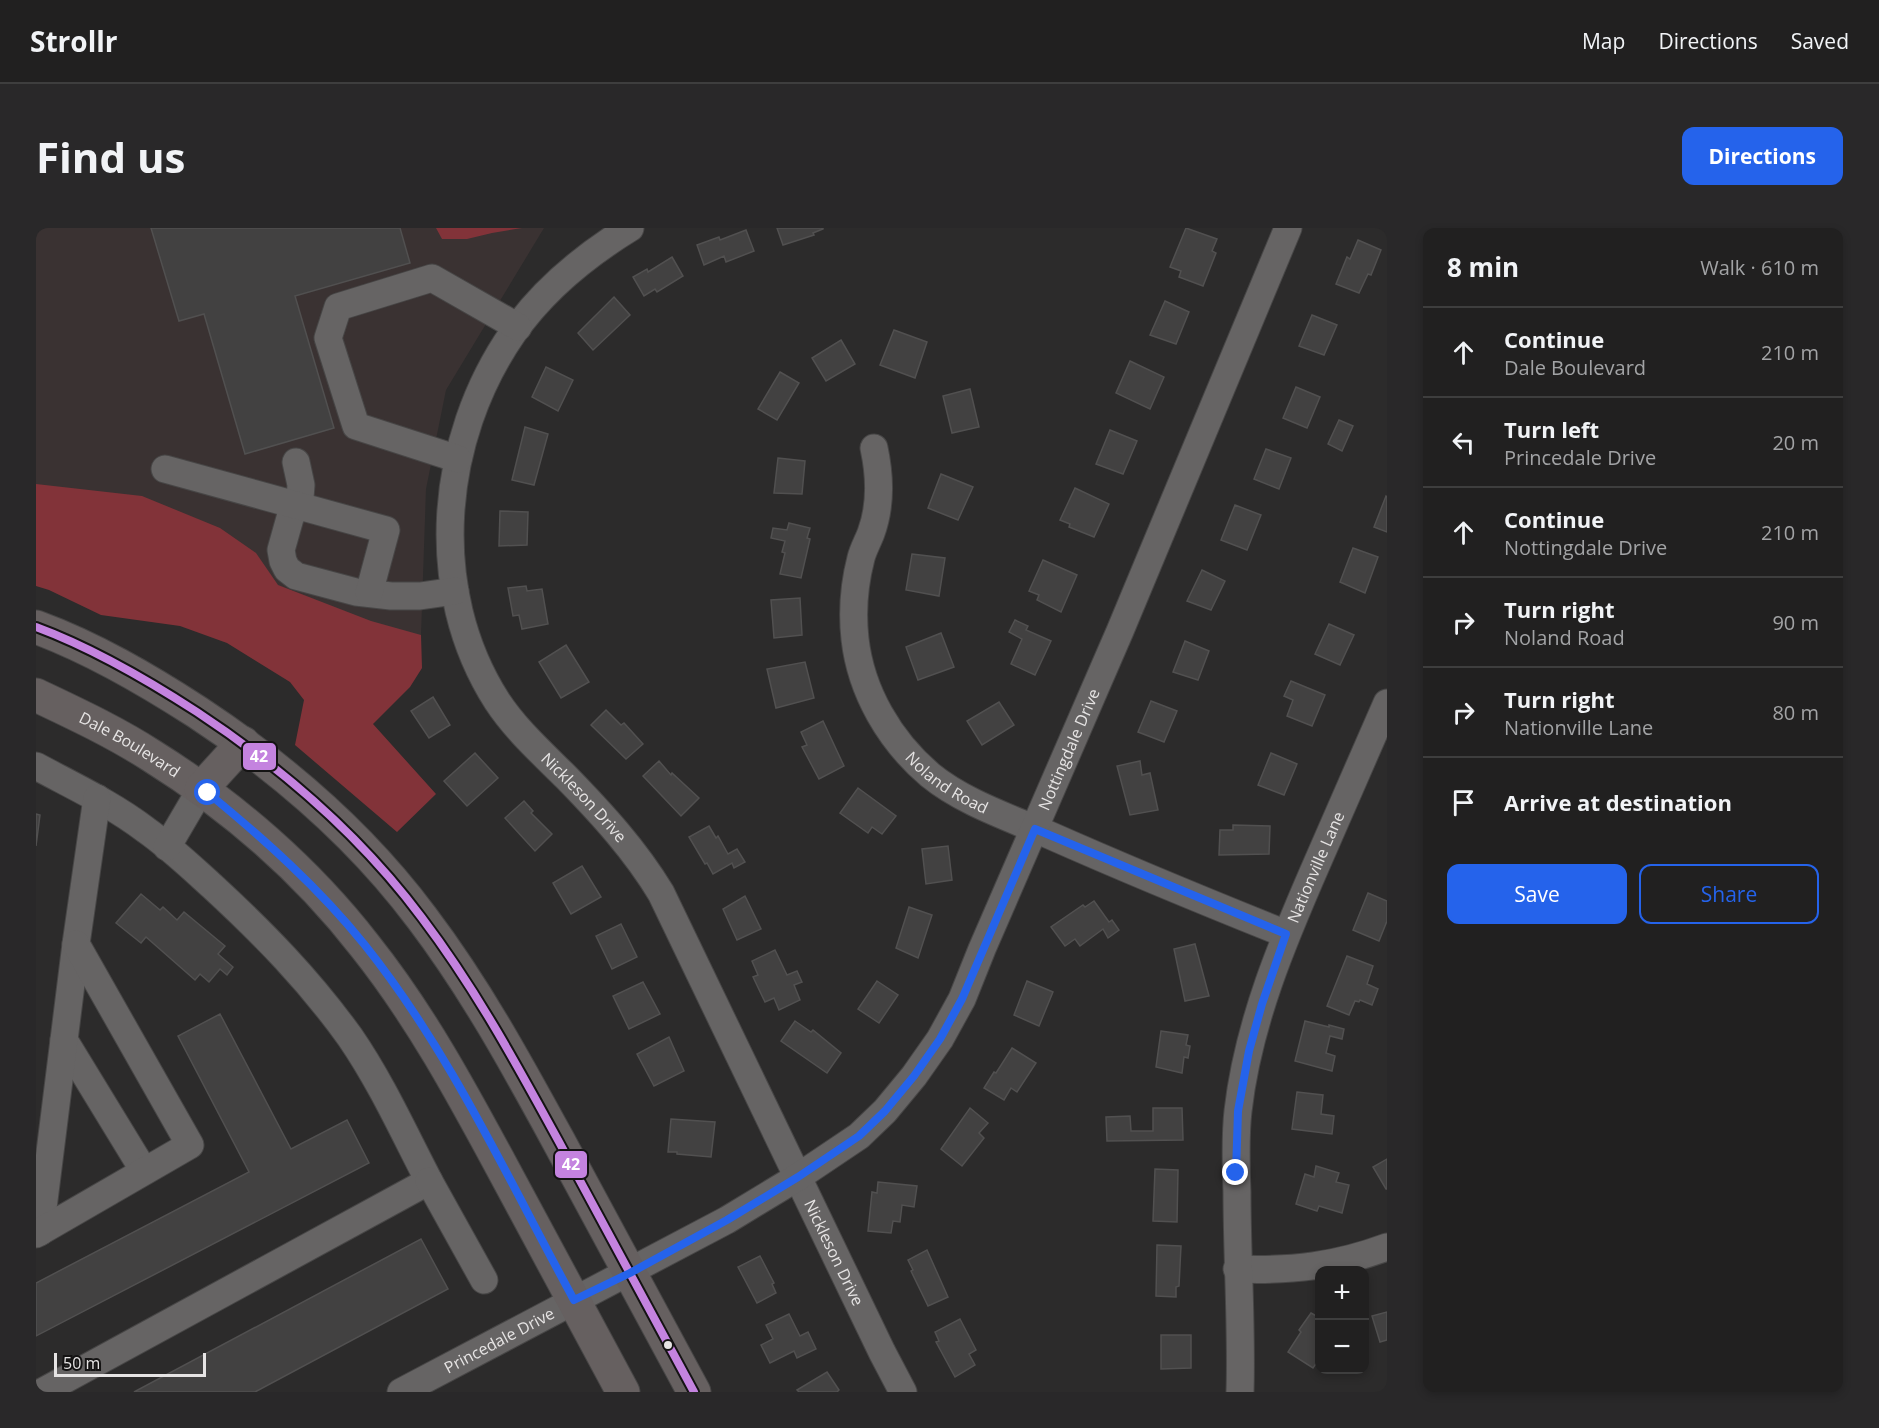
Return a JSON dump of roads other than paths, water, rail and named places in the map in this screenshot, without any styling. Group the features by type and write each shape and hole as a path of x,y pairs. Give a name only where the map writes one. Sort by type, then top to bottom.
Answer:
{"main road":[{"path":"36,627 107,658 165,691 243,742 319,805 377,864 422,917 481,1002 694,1392"},
{"name":"Dale Boulevard","path":"36,695 94,722 152,755 201,789 260,836 307,881 364,944 398,989 444,1061 623,1392"},
{"path":"201,789 243,742"}],"street":[{"name":"Nickleson Drive","path":"630,228 606,243 566,274 536,304 496,359 475,403 458,459 450,524 455,591 478,666 514,725 622,837 661,893 903,1392"},
{"name":"Nottingdale Drive","path":"630,1273 727,1220 798,1177 859,1136 885,1111 940,1039 962,999 1120,631 1288,228"},
{"path":"458,459 356,426 328,338 339,307 432,278 518,327"},
{"name":"Noland Road","path":"874,448 879,484 878,506 857,576 853,617 855,641 862,672 873,701 888,729 908,754 931,775 957,793 1035,829 1286,934"},
{"path":"296,462 301,485 300,498 290,518 281,550 287,568 296,576 391,596 420,596 455,591"},
{"path":"165,469 386,530 369,593"},
{"name":"Nationville Lane","path":"1240,1392 1242,1346 1236,1173 1238,1111 1249,1051 1286,934 1387,703"},
{"path":"36,766 97,798 147,830 257,927 317,994 351,1038 372,1072 484,1280"},
{"path":"167,847 201,789"},
{"path":"38,1233 97,798"},
{"path":"38,1233 190,1145 76,944"},
{"path":"64,1040 144,1172"},
{"path":"45,1391 429,1181"},
{"path":"1238,1269 1277,1270 1316,1267 1355,1259 1387,1247"},
{"name":"Princedale Drive","path":"401,1392 574,1300 630,1273"}]}
